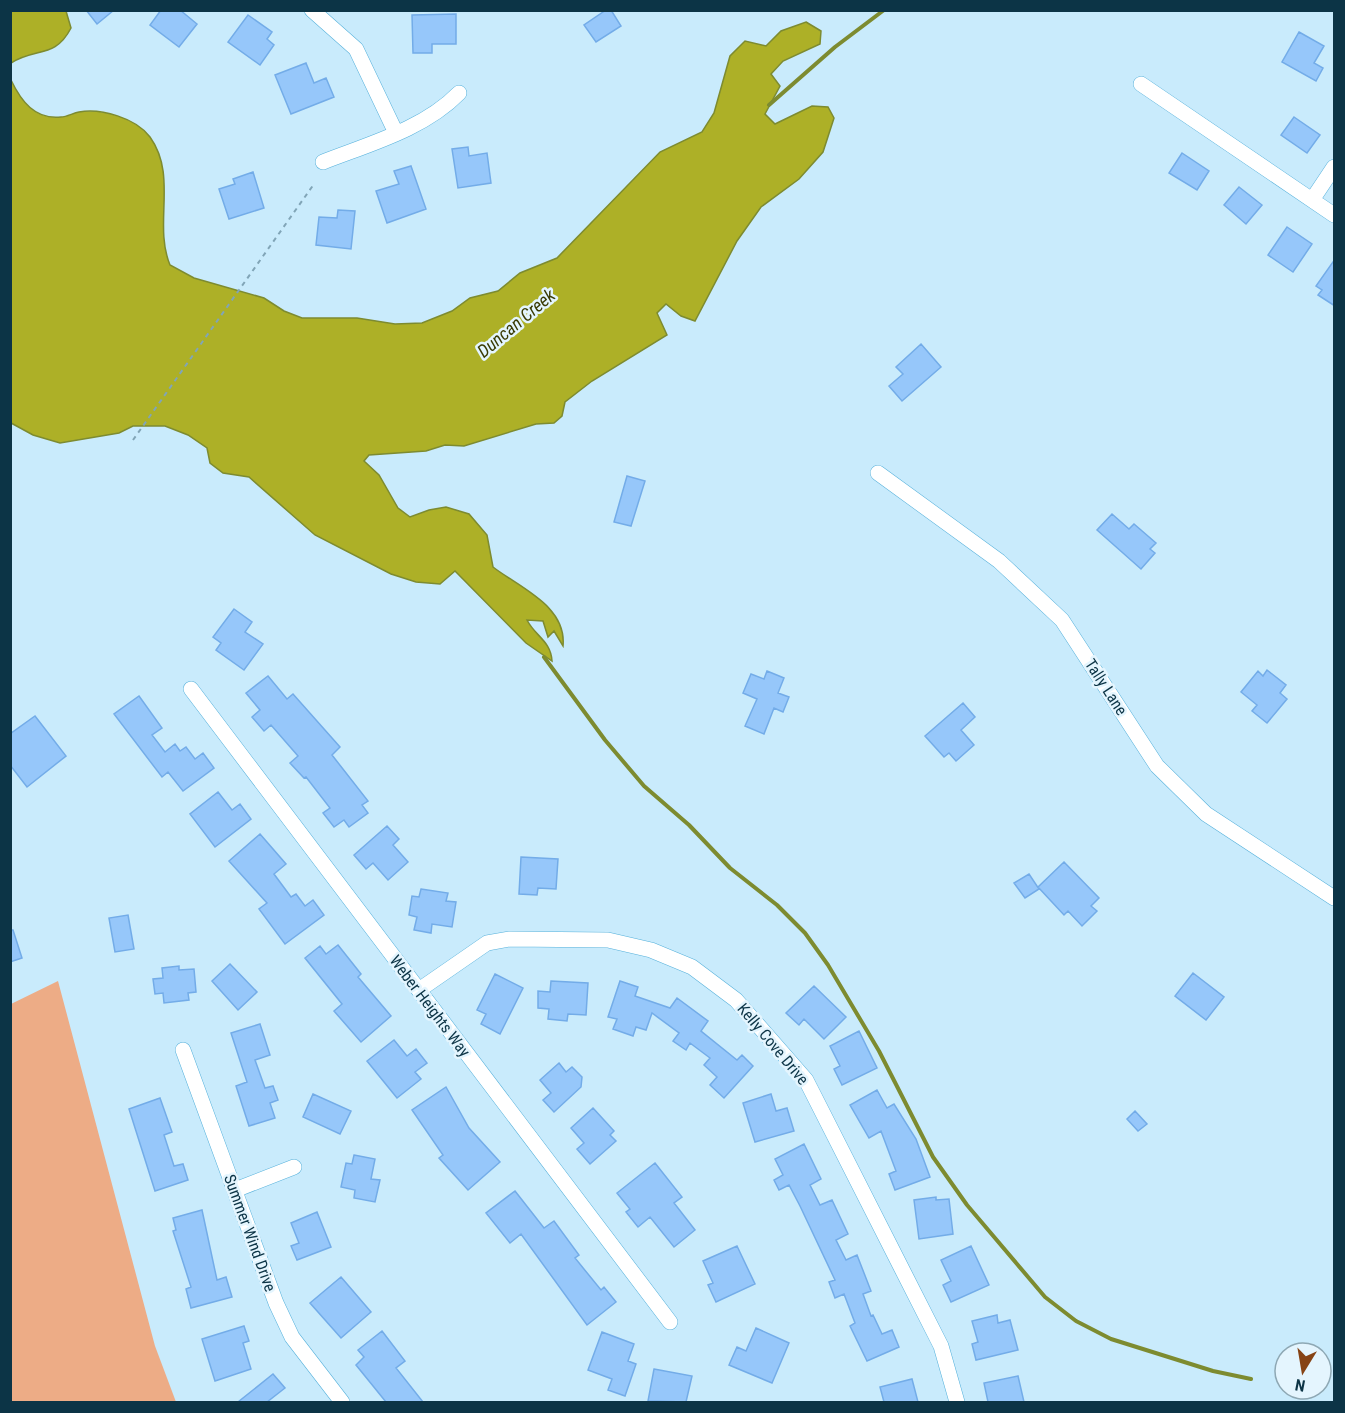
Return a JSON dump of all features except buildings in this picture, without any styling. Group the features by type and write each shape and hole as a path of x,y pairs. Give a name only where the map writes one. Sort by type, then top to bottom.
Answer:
{"street":[{"path":"312,10 356,49 396,133"},
{"path":"1141,84 1335,215"},
{"path":"323,162 396,133 443,108 459,93"},
{"path":"1312,200 1335,167"},
{"name":"Tally Lane","path":"878,473 999,561 1062,620 1157,766 1206,814 1335,898"},
{"name":"Weber Heights Way","path":"191,689 670,1322"},
{"name":"Kelly Cove Drive","path":"419,990 487,943 510,939 608,940 651,950 692,967 736,1000 806,1080 941,1346 957,1402"},
{"name":"Summer Wind Drive","path":"183,1050 276,1303 292,1338 342,1402"},
{"path":"236,1190 294,1167"}],"path":[{"path":"133,440 314,184"}],"shaded area":[{"path":"58,981 155,1346 176,1402 11,1402 11,1004"}],"water":[{"path":"11,10 66,11 71,28 65,38 52,48 11,63"},
{"path":"806,22 821,31 820,44 783,61 771,74 780,86 765,114 775,124 812,106 828,107 834,118 823,152 799,179 761,207 737,241 695,321 681,316 666,304 657,313 667,335 592,381 565,402 562,416 554,423 536,424 464,446 445,445 426,451 369,455 364,461 379,475 398,508 410,517 446,507 469,514 487,535 493,567 540,599 558,620 563,646 554,631 548,637 543,621 527,620 546,643 552,661 526,643 455,571 440,584 416,582 391,574 315,535 249,477 223,473 210,463 207,448 188,435 165,426 133,426 119,433 60,443 33,435 11,423 11,80 24,102 36,112 52,117 63,117 88,111 107,113 127,120 144,130 158,152 163,168 165,249 170,265 194,278 264,298 284,311 302,318 357,318 395,324 422,323 452,311 470,298 498,291 520,273 557,258 660,152 702,132 714,113 730,56 745,41 766,46 781,31"}],"waterway":[{"name":"Duncan Creek","path":"769,105 835,47 884,10"},
{"path":"544,657 605,740 644,786 689,825 730,868 777,905 805,933 828,965 879,1051 933,1157 967,1205 1045,1297 1076,1321 1111,1339 1213,1371 1251,1379"}]}
